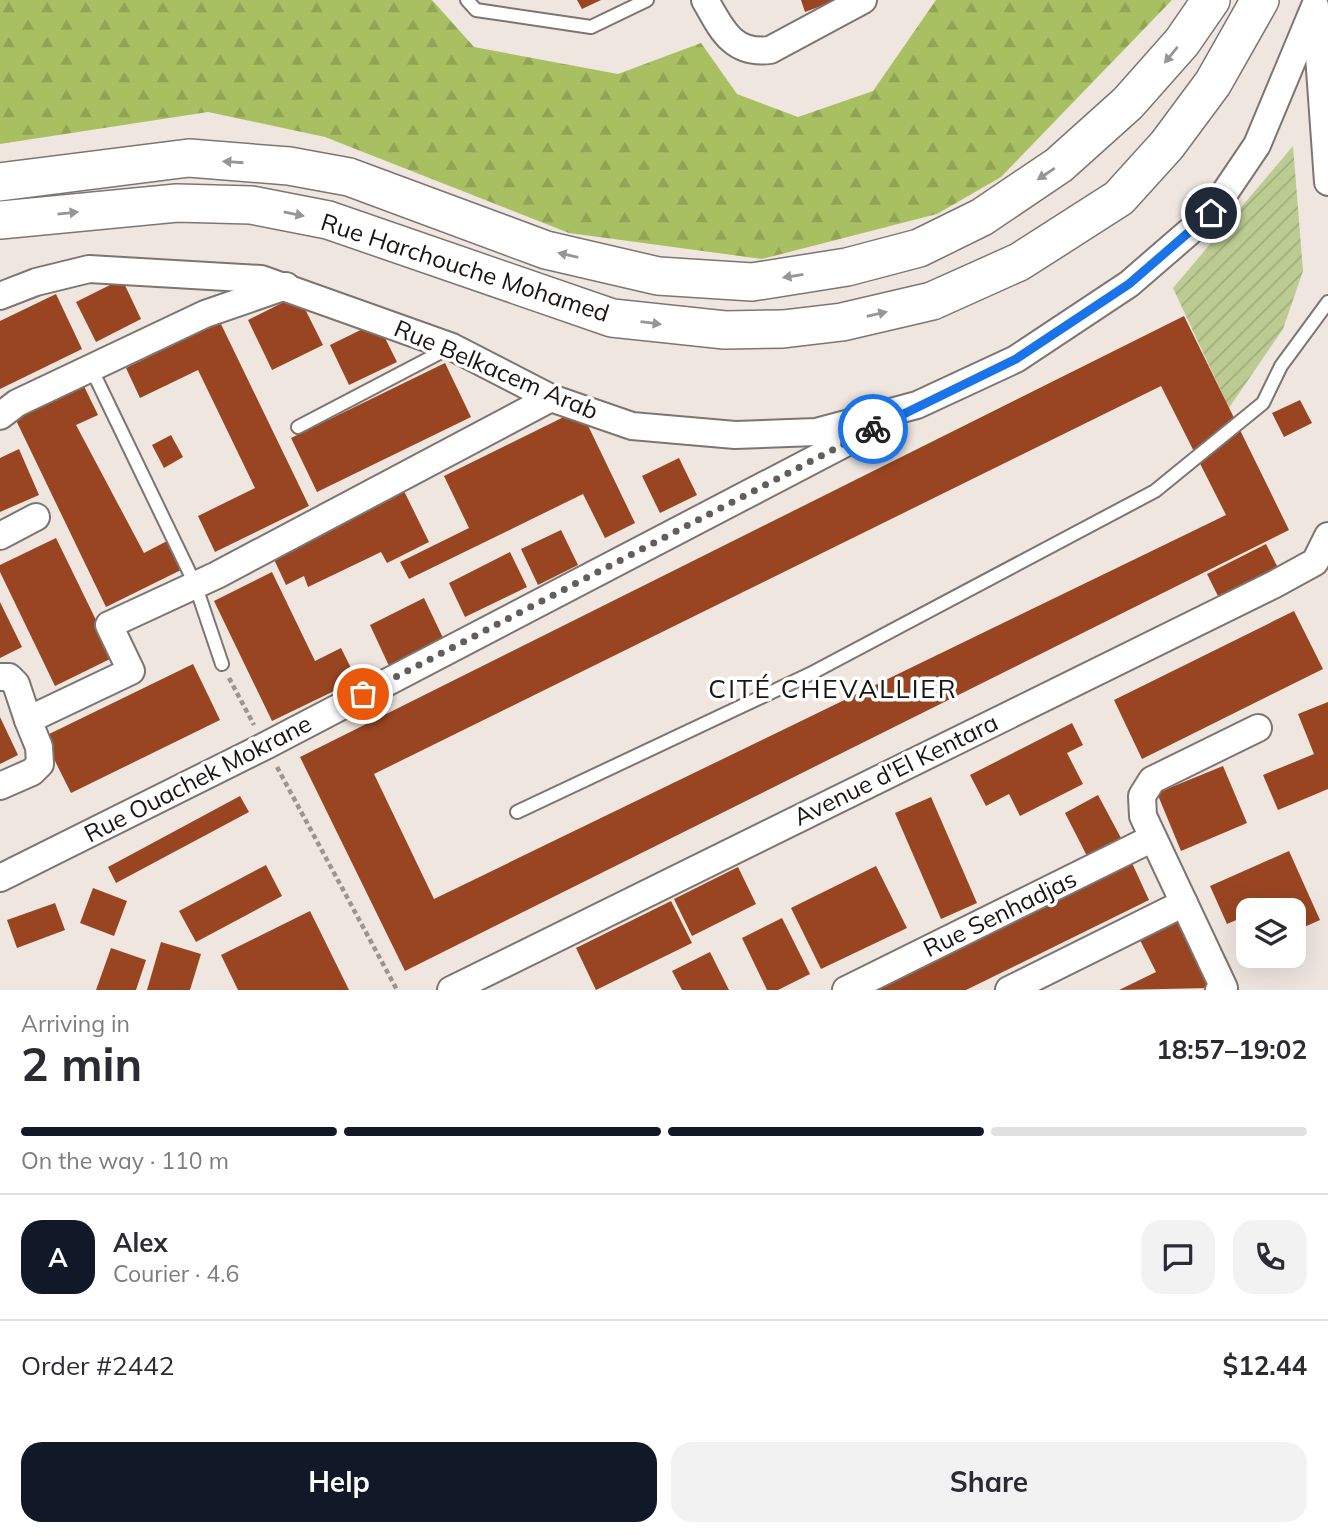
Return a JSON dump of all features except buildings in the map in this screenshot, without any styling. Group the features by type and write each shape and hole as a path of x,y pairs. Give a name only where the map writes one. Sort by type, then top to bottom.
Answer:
{"street":[{"path":"705,0 727,38 742,48 761,52 770,50 863,0"},
{"name":"Rue Harchouche Mohamed","path":"0,182 189,158 289,166 349,177 546,250 659,276 752,282 847,267 919,248 982,217 1059,165 1098,130 1156,73 1211,0"},
{"name":"Rue Harchouche Mohamed","path":"0,220 177,203 251,205 328,220 612,318 725,330 783,329 842,322 932,302 1019,262 1119,198 1167,145 1213,83 1260,0"},
{"path":"1315,3 1328,182"},
{"name":"Rue Belkacem Arab","path":"0,296 36,282 89,269 261,279 452,347 551,398 632,426 735,435 816,432 917,405 1016,359 1129,284 1211,213 1257,145 1315,3"},
{"path":"0,416 17,403 205,314 286,286"},
{"path":"28,720 131,671 109,625 195,584 551,398"},
{"name":"Rue Ouachek Mokrane","path":"0,878 265,746 917,405"},
{"path":"0,536 36,517"},
{"name":"Avenue d'El Kentara","path":"451,990 1273,585 1315,562 1328,536"},
{"path":"0,677 9,677 16,684 39,747 40,764 32,772 0,786"},
{"path":"1220,990 1224,988 1140,806 1145,787 1152,780 1258,728"},
{"name":"Rue Senhadjas","path":"846,990 1153,838"},
{"path":"1009,990 1184,903"}],"lane":[{"path":"467,0 476,10 591,27 647,0"},
{"path":"517,812 810,674 1155,491 1263,403 1281,366 1328,302"},
{"path":"298,427 452,347"},
{"path":"91,368 195,584 222,664"}],"path":[{"path":"222,664 397,990"}],"green space":[{"path":"0,0 432,0 474,47 618,74 701,43 737,94 798,117 873,91 936,0 1172,0 1001,177 937,214 762,259 569,233 325,137 208,112 0,144"},
{"path":"1293,146 1303,271 1283,329 1229,408 1173,288"}],"way so far":[{"path":"363,694 873,429"}],"district":[{"name":"CITÉ CHEVALLIER","path":"833,689"}],"route":[{"path":"873,429 917,405 1016,359 1129,284 1211,213"}]}
